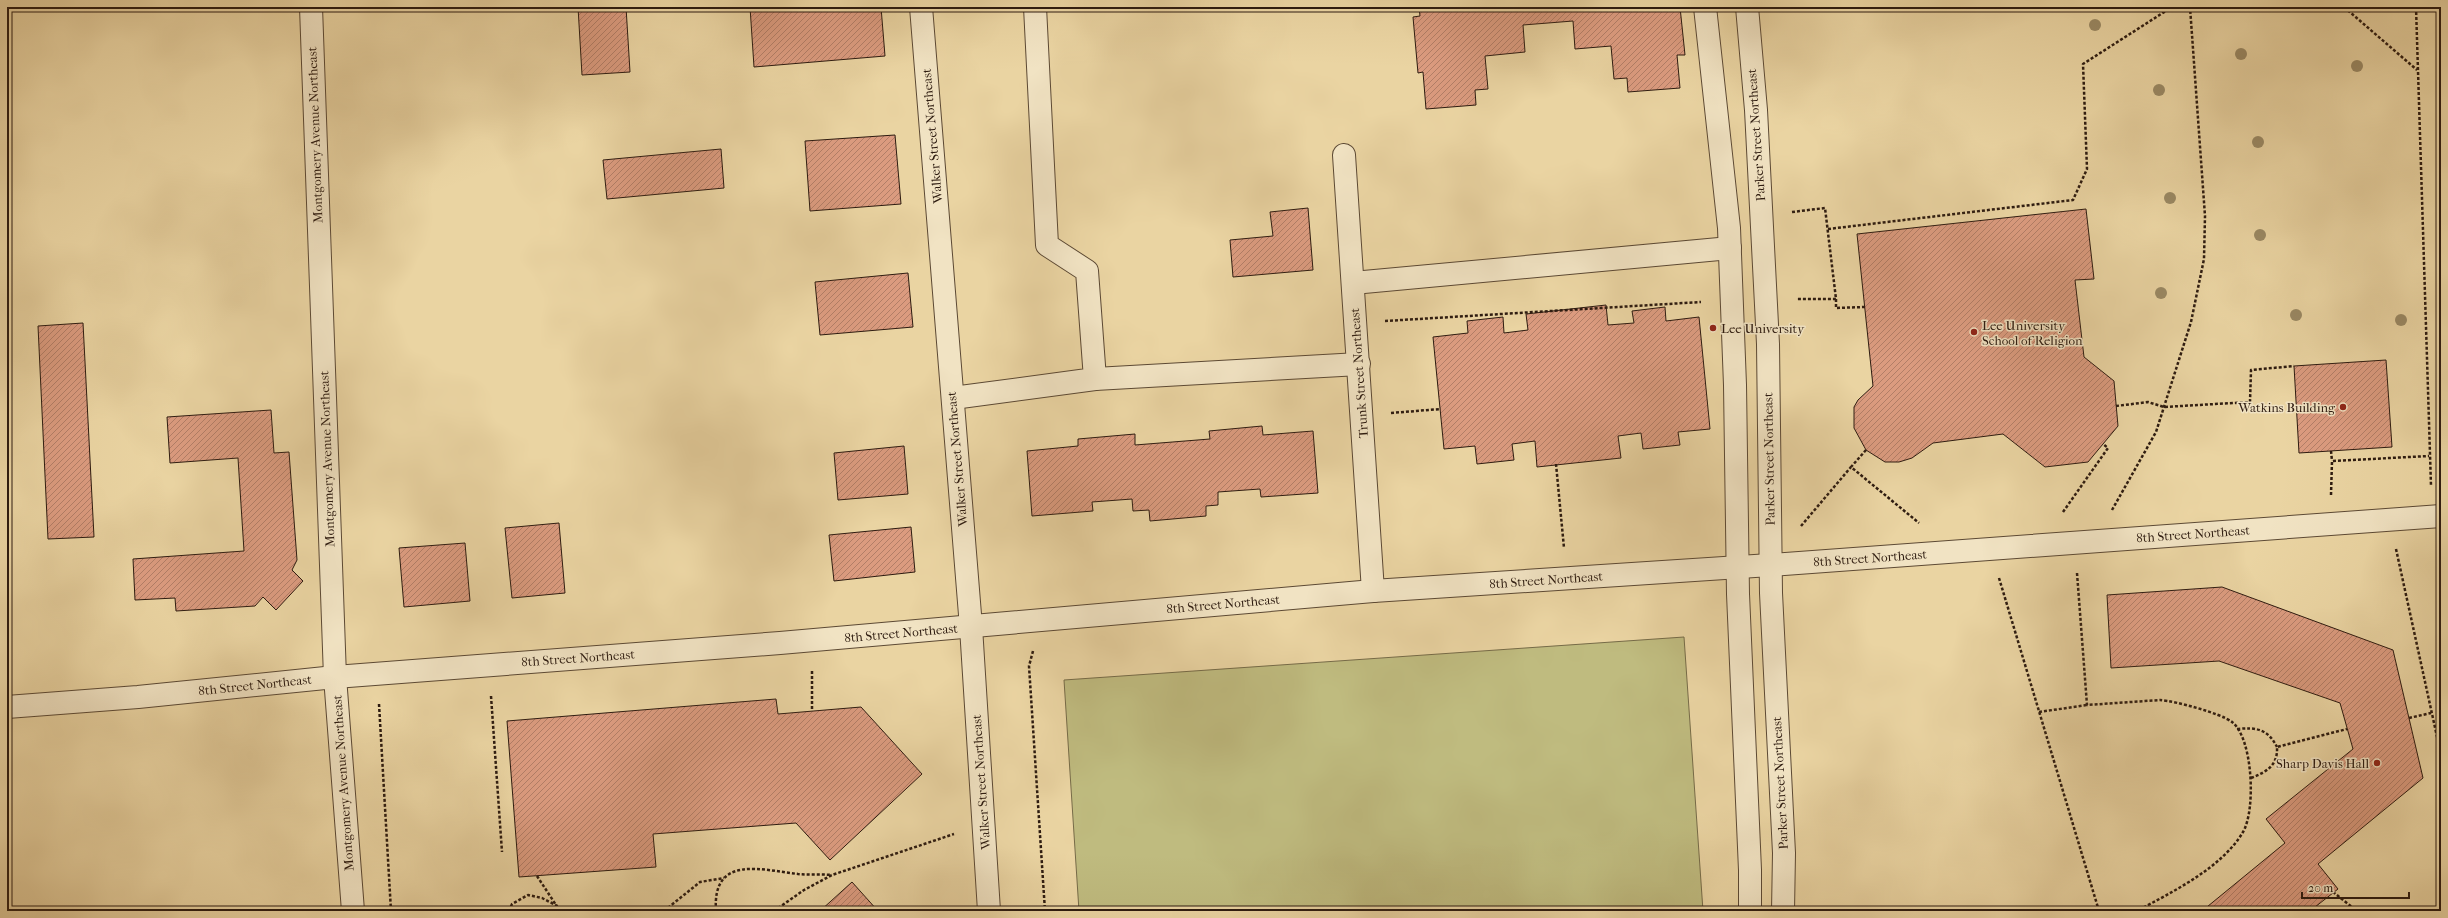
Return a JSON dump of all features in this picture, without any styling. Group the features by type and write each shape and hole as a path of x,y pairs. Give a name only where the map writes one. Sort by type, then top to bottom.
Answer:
{"street":[{"name":"Montgomery Avenue Northeast","path":"311,7 335,677 352,911"},
{"name":"Walker Street Northeast","path":"921,7 971,627 989,911"},
{"path":"1035,7 1047,245 1086,271 1095,379"},
{"path":"1705,7 1730,248 1735,385 1738,567 1750,911"},
{"name":"Parker Street Northeast","path":"1747,7 1756,110 1766,298 1770,565 1784,853 1783,911"},
{"name":"Trunk Street Northeast","path":"1344,155 1373,591"},
{"path":"1353,283 1730,248"},
{"path":"953,398 1095,379 1359,364"},
{"name":"8th Street Northeast","path":"7,707 138,697 335,677 971,627 1373,591 1770,565 2441,516"}],"path":[{"path":"1828,229 2073,200 2087,169 2083,64 2172,7"},
{"path":"2109,516 2156,432 2191,322 2204,259 2204,216 2190,7"},
{"path":"2344,7 2417,70"},
{"path":"2416,7 2431,490"},
{"path":"1786,213 1825,208 1836,308 1865,307"},
{"path":"1766,298 1836,299"},
{"path":"1383,329 1382,321 1732,300"},
{"path":"2116,406 2148,402 2164,407 2250,402 2251,370 2294,366"},
{"path":"1386,413 1441,409"},
{"path":"2060,518 2108,448 2103,444"},
{"path":"1800,528 1866,450"},
{"path":"2331,451 2331,497"},
{"path":"2332,461 2429,456"},
{"path":"1556,464 1565,550 1557,551"},
{"path":"1851,467 1921,525 1914,525"},
{"path":"2392,544 2396,549 2441,756"},
{"path":"2085,570 2077,571 2087,705"},
{"path":"1998,576 2100,911"},
{"path":"1034,648 1030,656 1029,666 1045,911"},
{"path":"804,668 819,666"},
{"path":"812,667 812,709"},
{"path":"484,696 498,694"},
{"path":"491,695 502,852"},
{"path":"2039,712 2087,705 2160,700 2172,701 2220,716 2232,722 2243,740 2251,778 2250,818 2243,833 2227,852 2183,886 2137,911"},
{"path":"384,703 379,703 391,911"},
{"path":"2409,718 2431,713"},
{"path":"2237,729 2256,728 2264,730 2277,747 2277,756 2273,766 2251,778"},
{"path":"2277,747 2347,729"},
{"path":"774,911 804,890 832,874 955,834"},
{"path":"664,911 700,882 725,878 737,870 751,868 798,874 832,874"},
{"path":"537,876 556,906"},
{"path":"716,911 717,891 725,878"},
{"path":"2333,892 2357,911"},
{"path":"509,911 512,904 528,895 567,911"}],"shaded area":[{"path":"1684,637 1703,911 1079,911 1064,680"}],"building":[{"path":"578,7 626,7 630,72 582,75"},
{"path":"750,7 881,7 885,56 754,67"},
{"path":"1419,7 1680,7 1685,55 1677,55 1680,88 1628,92 1627,78 1614,79 1611,46 1575,49 1573,21 1523,25 1525,52 1485,56 1488,89 1475,90 1476,105 1426,109 1423,72 1418,73 1413,17 1420,16"},
{"path":"895,135 901,204 810,211 805,141"},
{"path":"721,149 724,188 607,199 603,160"},
{"path":"1308,208 1313,270 1233,277 1230,240 1273,236 1270,212"},
{"name":"Lee University School of Religion","path":"2086,209 2094,279 2075,280 2084,357 2114,381 2118,426 2088,462 2045,467 2003,434 1933,443 1912,458 1899,462 1885,462 1866,450 1854,428 1854,407 1858,400 1873,386 1857,234"},
{"path":"908,273 913,327 820,335 815,282"},
{"path":"1606,305 1608,325 1634,323 1632,311 1665,307 1666,321 1699,317 1710,429 1678,432 1680,445 1643,449 1641,433 1618,436 1621,458 1537,467 1535,441 1512,444 1514,460 1477,464 1475,446 1444,449 1433,337 1468,333 1467,321 1503,317 1504,333 1528,330 1526,314"},
{"path":"83,323 94,537 48,539 38,326"},
{"name":"Watkins Building","path":"2386,360 2392,447 2299,453 2294,366"},
{"path":"271,410 274,453 289,452 297,560 292,570 303,581 276,610 263,597 255,606 176,611 175,598 135,600 133,559 244,551 238,458 170,463 167,417"},
{"path":"1262,426 1263,435 1313,431 1318,493 1261,497 1260,489 1218,492 1218,505 1206,506 1206,516 1150,521 1149,510 1133,511 1132,499 1092,502 1093,511 1032,516 1027,451 1078,446 1078,439 1135,434 1135,445 1210,439 1209,431"},
{"path":"904,446 908,494 838,500 834,453"},
{"path":"559,523 565,593 512,598 505,528"},
{"path":"911,527 915,572 834,581 829,535"},
{"path":"465,543 470,601 404,607 399,548"},
{"name":"Sharp Davis Hall","path":"2222,587 2393,650 2423,778 2318,864 2338,889 2310,911 2202,911 2285,843 2266,819 2353,749 2340,703 2219,661 2111,668 2107,595"},
{"path":"776,699 778,714 861,707 922,774 830,860 796,823 653,834 656,867 519,877 507,721"},
{"path":"852,882 878,911 820,911"}],"place":[{"name":"Lee University","path":"1713,328"},
{"name":"Lee University School of Religion","path":"1974,332"},
{"name":"Watkins Building","path":"2343,407"},
{"name":"Sharp Davis Hall","path":"2377,763"}]}
